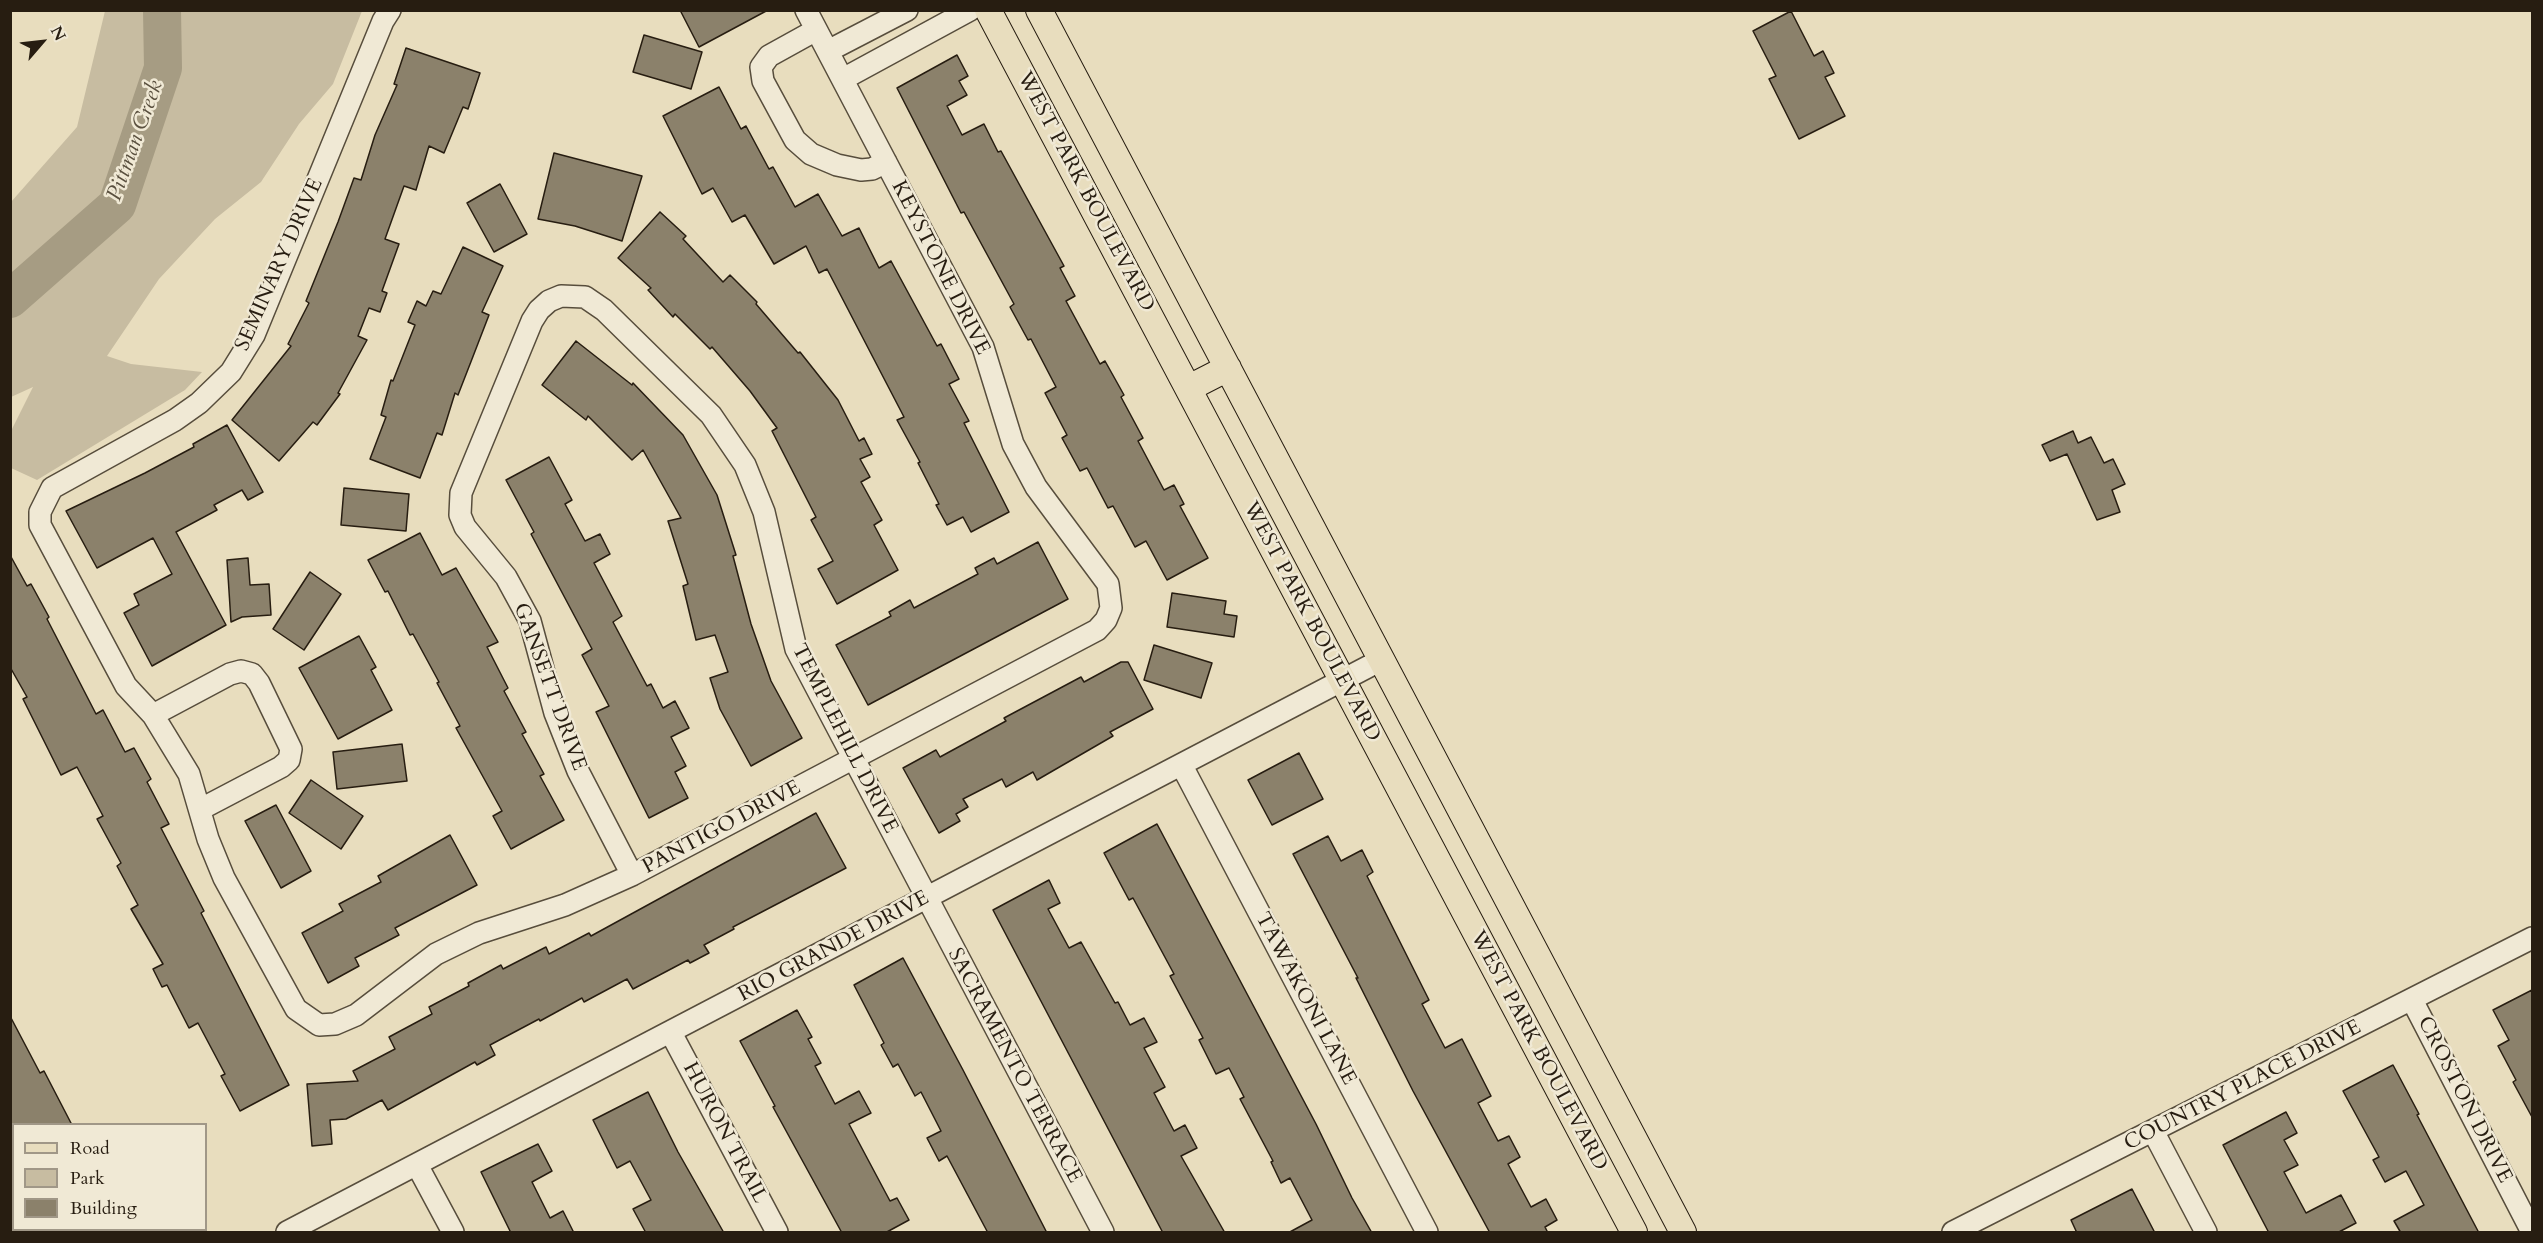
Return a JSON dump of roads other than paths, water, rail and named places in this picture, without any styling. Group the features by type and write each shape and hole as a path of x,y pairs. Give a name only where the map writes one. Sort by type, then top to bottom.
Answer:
{"main road":[{"name":"WEST PARK BOULEVARD","path":"988,10 1634,1233"},
{"name":"WEST PARK BOULEVARD","path":"1039,10 1683,1233"},
{"path":"1189,388 1228,368"}],"street":[{"name":"SEMINARY DRIVE","path":"153,715 126,686 40,525 43,502 52,488 199,403 231,372 254,335 383,21 390,10"},
{"name":"KEYSTONE DRIVE","path":"806,10 983,347 1013,444 1026,470 1036,487 1108,584 1111,608 1106,620"},
{"path":"828,51 907,10"},
{"path":"843,79 970,10"},
{"path":"816,30 769,56 761,67 763,81 795,140 811,154 837,165 861,170 872,169 886,162"},
{"name":"GANSETT DRIVE","path":"573,295 561,296 549,301 532,321 461,493 460,515 465,527 507,577 530,621 555,713 578,771 632,875"},
{"name":"TEMPLEHILL DRIVE","path":"573,295 585,297 604,310 711,415 745,465 764,512 796,649 926,899"},
{"name":"PANTIGO DRIVE","path":"201,809 208,840 224,879 296,1009 319,1025 335,1024 356,1015 436,954 479,933 566,905 632,875 1097,630 1106,620"},
{"name":"RIO GRANDE DRIVE","path":"287,1233 1381,660"},
{"path":"241,671 252,674 259,683 291,749 289,760 281,767 201,809 189,774 153,715 230,674 241,671"},
{"name":"TAWAKONI LANE","path":"1182,766 1427,1233"},
{"name":"SACRAMENTO TERRACE","path":"926,899 1103,1233"},
{"name":"COUNTRY PLACE DRIVE","path":"1953,1233 2532,938"},
{"name":"CROSTON DRIVE","path":"2412,1000 2532,1233"},
{"name":"HURON TRAIL","path":"671,1033 777,1233"},
{"path":"2153,1131 2206,1233"},
{"path":"417,1165 453,1233"}],"waterway":[{"name":"Pittman Creek","path":"10,299 117,205 163,68 162,10"}]}
